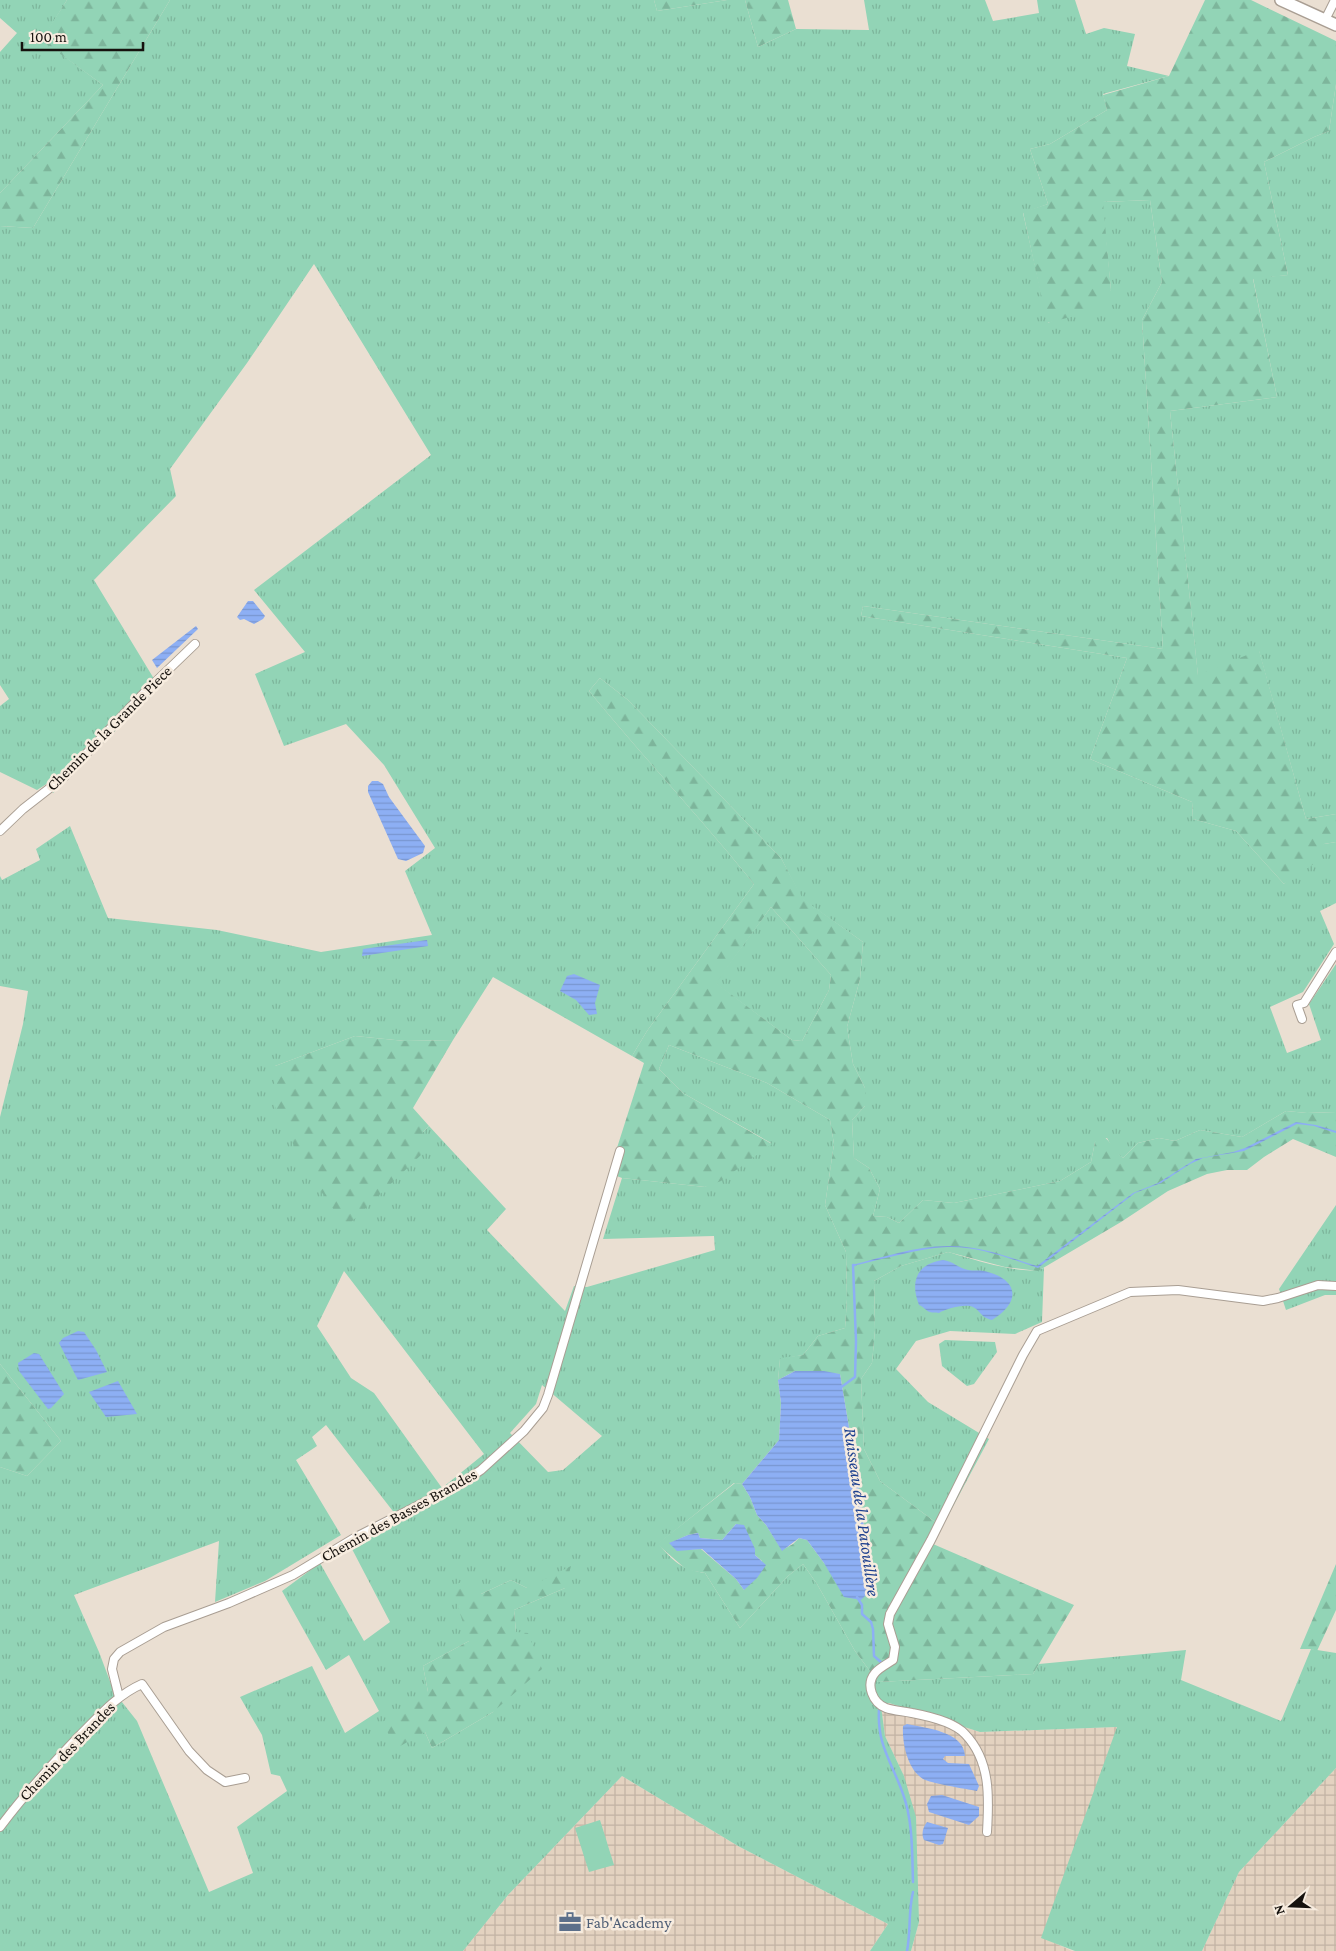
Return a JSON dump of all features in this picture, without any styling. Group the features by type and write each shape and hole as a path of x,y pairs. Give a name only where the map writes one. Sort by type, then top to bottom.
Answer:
{"main road":[{"path":"1282,0 1331,23"}],"street":[{"path":"1331,23 1335,0"},
{"name":"Chemin de la Grande Piece","path":"0,832 23,809 64,777 151,685 195,644"},
{"path":"1302,1019 1297,1005 1304,1003 1336,952"},
{"name":"Chemin des Basses Brandes","path":"120,1697 112,1668 114,1659 120,1652 164,1626 228,1603 293,1575 356,1537 462,1483 481,1470 534,1420 548,1395 620,1151"},
{"path":"987,1832 988,1784 983,1764 975,1747 964,1733 955,1728 914,1713 884,1707 874,1699 870,1690 871,1678 876,1671 893,1660 895,1647 888,1624 890,1614 931,1540 1037,1331 1130,1292 1178,1290 1263,1301 1318,1285 1336,1286"},
{"name":"Chemin des Brandes","path":"0,1827 18,1803 60,1755 106,1709 120,1697 142,1684 189,1751 207,1770 225,1782 245,1778"}],"shaded area":[{"path":"889,1703 980,1732 1118,1727 1042,1937 1072,1951 911,1951 919,1922 904,1776 885,1736 881,1706"},
{"path":"1336,1768 1336,1951 1202,1951 1239,1872"},
{"path":"622,1776 738,1846 888,1924 870,1951 463,1951 508,1895"}],"green space":[{"path":"0,0 67,0 42,40 103,85 0,193 0,52 17,33 0,18"},
{"path":"67,0 170,0 33,228 0,226 0,193 103,85 41,40"},
{"path":"170,0 654,0 657,11 727,0 745,0 758,47 796,29 869,30 864,0 985,0 993,21 1039,13 1037,0 1075,0 1086,34 1104,28 1135,34 1127,66 1169,76 1103,94 1107,110 1050,144 1030,149 1048,204 1023,213 1048,323 1111,290 1102,202 1150,200 1162,282 1142,320 1163,649 863,606 861,616 1127,658 1090,759 1192,802 1193,819 1236,831 1284,884 1324,844 1336,842 1336,903 1320,911 1334,944 1303,992 1270,1007 1287,1053 1321,1040 1309,1004 1336,964 1336,1112 1307,1113 1286,1111 1242,1137 1200,1130 1175,1141 1159,1138 1138,1143 1123,1158 1114,1151 1107,1138 1095,1142 1091,1162 1060,1181 954,1203 923,1200 899,1223 887,1217 873,1216 880,1189 869,1168 854,1158 852,1120 865,1106 865,1088 853,1064 847,1027 860,979 863,942 802,899 781,858 628,700 600,678 589,691 754,884 647,1031 632,1056 493,977 453,1040 405,1041 355,1036 275,1066 423,1132 429,1126 506,1209 487,1230 565,1311 574,1286 587,1287 715,1250 714,1236 603,1239 622,1178 705,1187 771,1143 683,1093 659,1069 669,1045 767,1083 830,1120 834,1144 825,1205 846,1252 847,1299 845,1328 818,1336 803,1355 780,1359 778,1380 781,1403 779,1440 742,1484 734,1483 658,1544 678,1564 705,1573 740,1628 788,1576 803,1564 817,1584 855,1651 878,1682 1033,1674 1039,1664 1186,1650 1181,1680 1281,1721 1311,1649 1336,1653 1336,1768 1239,1872 1202,1951 1075,1951 1041,1938 1117,1727 980,1732 889,1703 881,1706 885,1736 904,1776 916,1817 919,1922 911,1951 870,1951 888,1924 738,1846 622,1776 508,1895 463,1951 0,1951 0,1467 27,1476 61,1441 0,1364 0,1117 23,1024 28,991 0,986 0,876 2,880 40,860 36,849 70,826 108,918 217,930 321,952 432,935 405,871 435,848 384,765 346,724 284,746 255,674 305,652 254,590 431,455 314,264 247,363 170,469 176,496 94,580 159,687 53,793 48,783 37,790 0,772 0,706 9,699 0,685 0,226 33,228","holes":["344,1271 484,1454 442,1488 374,1393 351,1378 317,1326","542,1385 602,1436 563,1470 548,1472 510,1433 536,1404","326,1425 399,1519 352,1549 390,1622 364,1641 320,1563 282,1591 326,1670 349,1655 379,1711 345,1733 312,1666 240,1697 262,1735 271,1774 280,1776 287,1791 237,1827 253,1873 209,1892 137,1721 114,1692 74,1595 219,1541 215,1602 265,1581 341,1535 296,1460 317,1446 312,1437","511,1580 527,1588 565,1588 514,1610 516,1632 493,1712 432,1748 425,1732 428,1692 423,1666 469,1641 481,1594"]},
{"path":"654,0 727,0 657,11"},
{"path":"745,0 788,0 796,29 758,47"},
{"path":"1205,0 1251,0 1336,41 1336,84 1329,131 1264,162 1288,275 1253,279 1277,397 1170,411 1198,675 1259,650 1306,819 1336,814 1336,842 1324,844 1321,859 1284,884 1236,831 1193,819 1192,802 1090,759 1127,658 861,616 863,606 1163,649 1142,320 1162,282 1150,200 1103,202 1111,290 1098,310 1047,323 1023,212 1048,204 1030,149 1050,144 1107,110 1103,95 1169,76"},
{"path":"1336,84 1336,814 1306,819 1259,651 1198,676 1170,411 1277,397 1253,278 1288,275 1264,162 1329,131"},
{"path":"600,678 628,700 781,858 803,899 863,942 860,979 847,1027 853,1064 865,1088 865,1106 852,1120 854,1158 869,1168 880,1189 873,1216 887,1217 899,1223 923,1200 954,1203 1060,1181 1091,1162 1095,1142 1101,1135 1123,1158 1138,1143 1159,1138 1175,1141 1200,1130 1242,1137 1286,1111 1307,1113 1336,1112 1336,1157 1293,1139 1247,1170 1227,1170 1207,1174 1168,1191 1121,1222 1038,1271 1005,1267 948,1252 901,1266 874,1281 875,1330 872,1363 861,1379 864,1449 880,1481 942,1527 933,1544 1074,1605 1033,1674 878,1682 855,1651 817,1584 803,1564 788,1576 740,1628 705,1573 687,1570 657,1544 735,1483 742,1484 750,1497 757,1515 766,1525 782,1550 799,1538 807,1540 824,1563 872,1589 858,1481 840,1374 795,1371 778,1380 780,1358 803,1355 818,1336 845,1328 847,1299 846,1252 825,1205 834,1144 830,1120 767,1083 669,1045 659,1069 683,1093 772,1144 721,1181 705,1187 622,1178 609,1173 644,1063 632,1056 647,1031 754,884 589,691","holes":["771,907 831,975 829,990 802,1041 792,1040 716,983","736,1524 755,1555 762,1561 744,1590 736,1579 701,1549 677,1550 670,1543 698,1533 700,1538 722,1540"]},
{"path":"771,907 831,975 829,990 802,1041 792,1040 715,983"},
{"path":"355,1036 405,1041 453,1040 413,1108 429,1126 423,1132 423,1153 346,1227 304,1167 274,1104 275,1066"},
{"path":"1336,1205 1336,1295 1325,1295 1286,1310 1279,1289"},
{"path":"948,1252 1011,1268 1036,1270 1044,1268 1042,1322 1015,1334 950,1331 916,1341 896,1369 928,1402 989,1439 942,1527 880,1481 864,1449 861,1379 872,1363 875,1330 874,1281 901,1266"},
{"path":"945,1340 995,1342 997,1352 974,1384 967,1386 942,1366 939,1344"},
{"path":"0,1364 61,1441 27,1476 0,1467"},
{"path":"1336,1564 1336,1610 1317,1651 1300,1649"},
{"path":"571,1566 565,1588 514,1610 516,1632 528,1633 542,1669 493,1712 432,1748 425,1732 395,1749 383,1722 428,1692 423,1666 469,1641 451,1586 465,1581 481,1594 511,1580 527,1588"},
{"path":"600,1820 614,1865 589,1872 575,1828"}],"water":[{"path":"248,601 253,601 265,616 254,624 244,619 240,620 237,617"},
{"path":"196,626 198,629 157,668 152,660"},
{"path":"372,781 378,781 383,784 389,797 425,846 423,853 406,861 398,859 368,792 368,786"},
{"path":"427,940 428,946 362,956 363,949"},
{"path":"574,974 600,985 595,1003 597,1014 589,1015 576,1000 560,991 567,976"},
{"path":"1296,1122 1316,1125 1336,1131 1336,1133 1314,1126 1297,1124 1244,1151 1203,1158 1161,1183 1135,1193 1038,1268 1005,1257 959,1247 911,1252 852,1265 914,1249 962,1246 984,1250 1037,1266 1133,1193 1158,1183 1196,1159 1245,1148"},
{"path":"943,1260 964,1269 984,1271 1001,1277 1012,1289 1011,1301 1003,1312 992,1320 970,1306 955,1307 939,1313 927,1311 919,1305 916,1297 917,1275 927,1265"},
{"path":"78,1331 84,1332 107,1372 78,1380 59,1343 63,1338"},
{"path":"34,1353 39,1354 64,1394 48,1409 19,1371 18,1363"},
{"path":"795,1371 824,1371 840,1374 858,1481 872,1589 861,1600 844,1597 824,1563 807,1540 799,1538 782,1551 766,1525 757,1515 750,1497 742,1484 779,1440 781,1403 778,1380"},
{"path":"118,1381 137,1414 106,1417 89,1392"},
{"path":"736,1524 744,1525 755,1549 755,1555 766,1565 757,1578 744,1590 736,1579 702,1549 677,1551 669,1543 698,1533 700,1538 722,1540"},
{"path":"907,1724 942,1732 958,1741 963,1748 965,1756 945,1756 943,1759 948,1763 969,1764 979,1786 977,1791 933,1782 923,1779 918,1775 909,1762 903,1740 903,1726"},
{"path":"942,1795 979,1807 979,1816 969,1825 929,1812 927,1804 931,1796"},
{"path":"927,1822 948,1828 943,1844 939,1845 924,1840 923,1831"}],"waterway":[{"name":"Ruisseau de la Patouillère","path":"840,1388 855,1377 856,1341 853,1265 855,1265"},
{"name":"Ruisseau de la Patouillère","path":"857,1597 862,1605 862,1614 871,1622 874,1656 882,1663"},
{"name":"Ruisseau de la Patouillère","path":"879,1710 880,1734 909,1815 913,1882"},
{"name":"Ruisseau de la Patouillère","path":"907,1951 913,1892"}],"place":[{"name":"Fab'Academy","path":"570,1922"}]}
